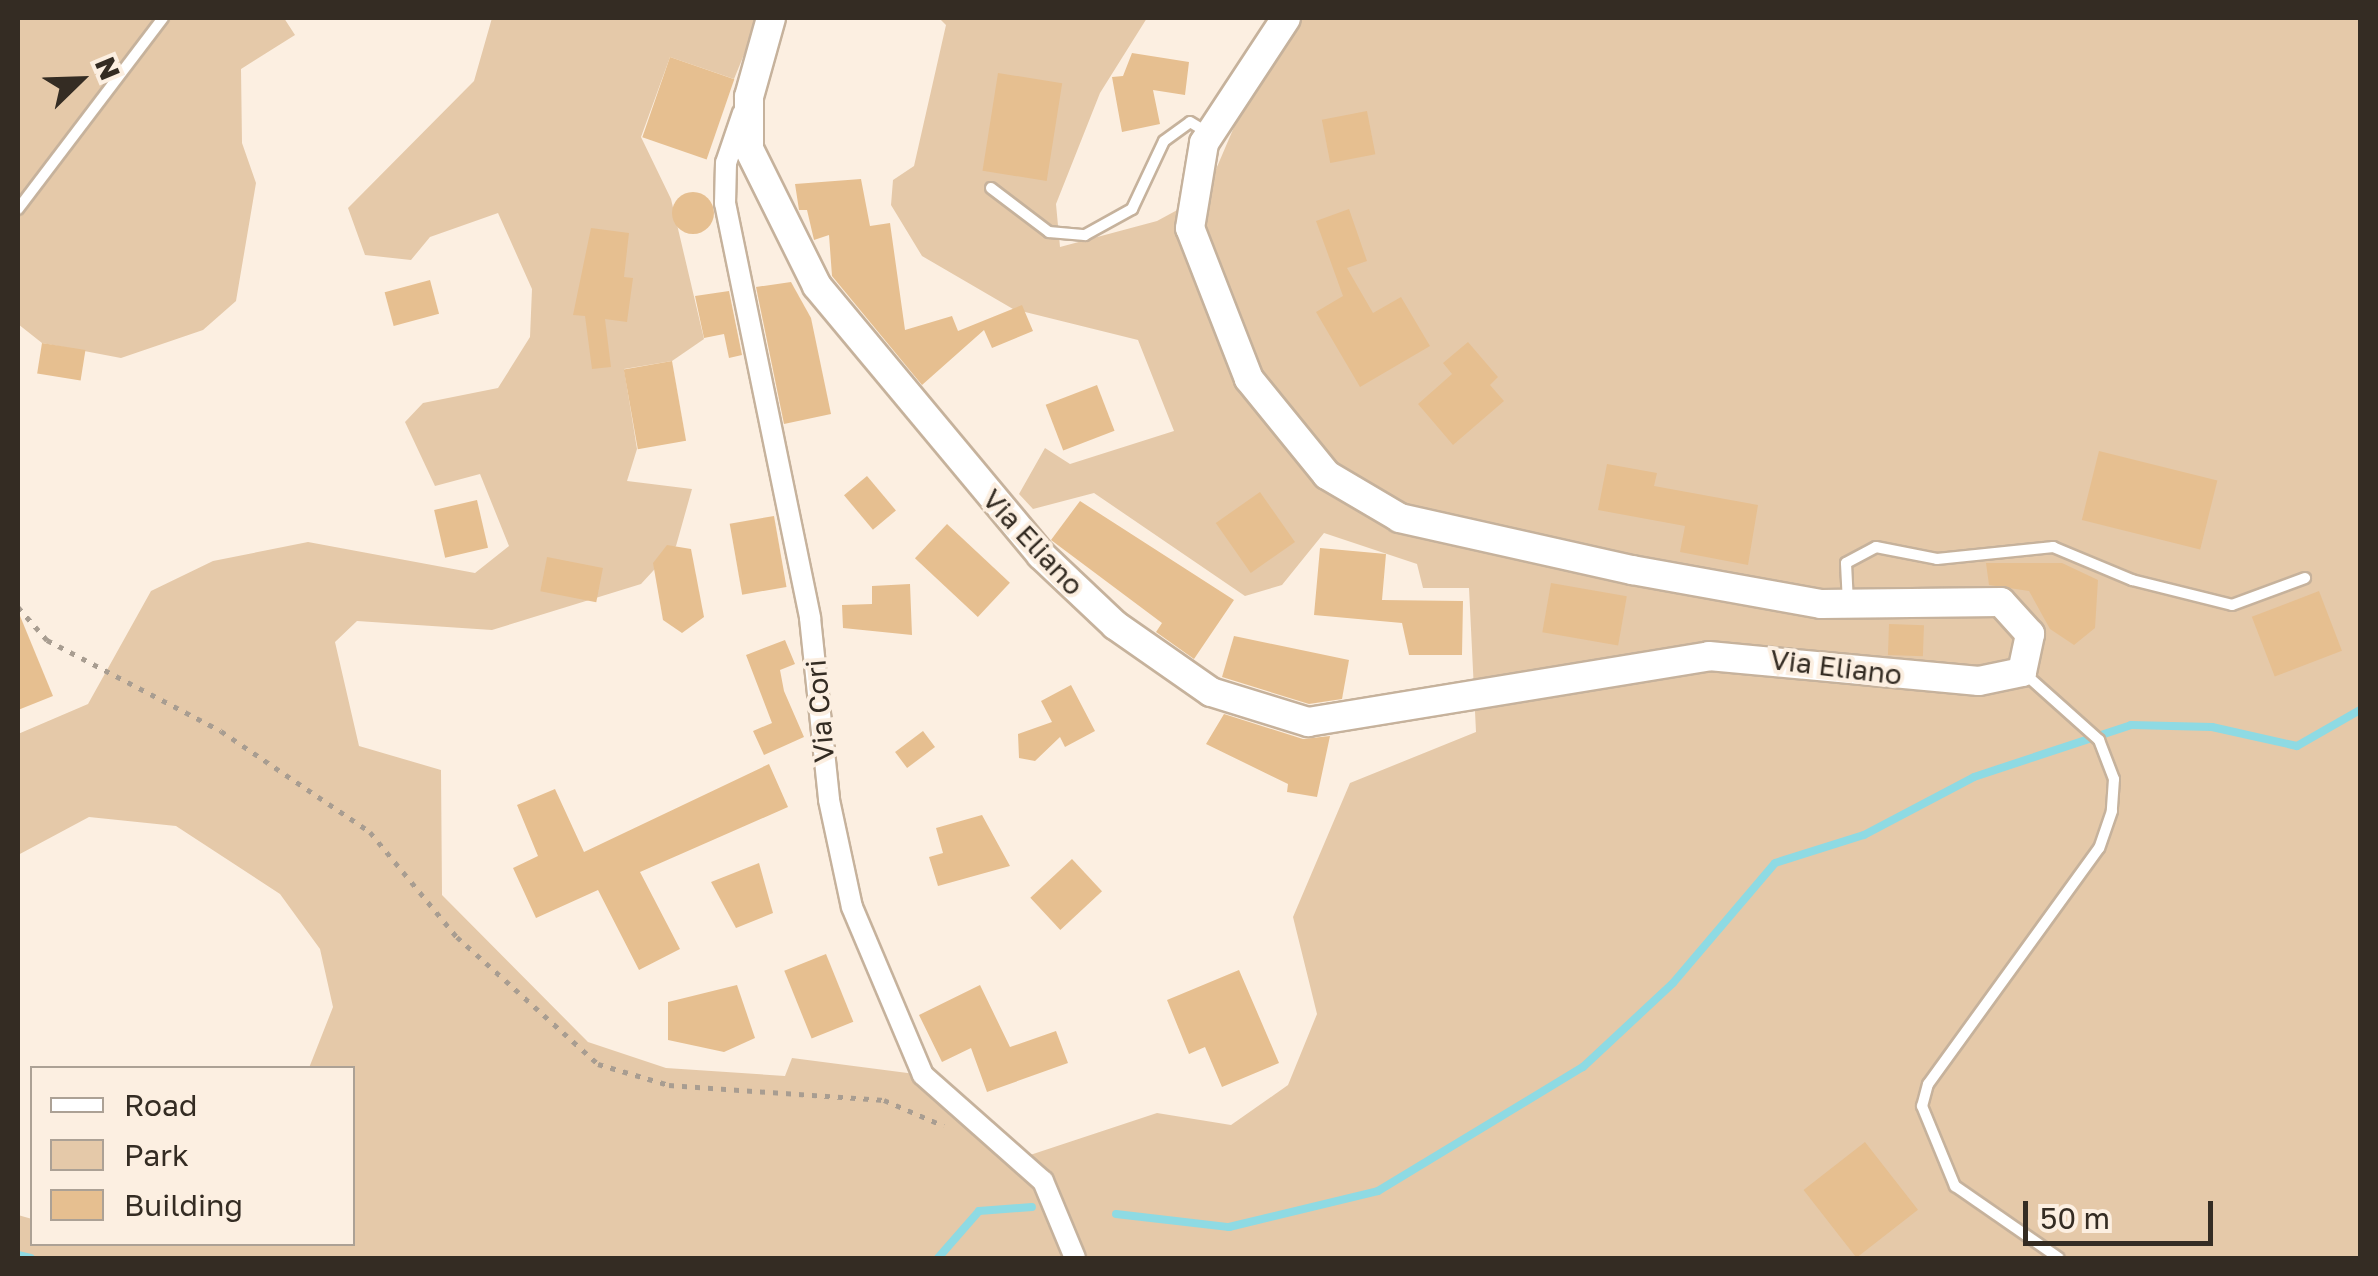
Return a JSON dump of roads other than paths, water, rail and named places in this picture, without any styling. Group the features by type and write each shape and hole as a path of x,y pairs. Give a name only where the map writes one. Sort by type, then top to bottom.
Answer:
{"street":[{"name":"Via Eliano","path":"771,18 749,97 761,186 848,329 1085,598 1229,701 1286,720 1340,720 1720,655 1979,681 2022,672"},
{"path":"1286,18 1210,133 1192,184 1190,228 1234,348 1288,437 1351,494 1416,523 1849,605 2001,602 2030,634 2022,672"},
{"name":"Via Cori","path":"749,97 724,192 810,618 845,882 923,1075 1043,1181 1075,1258"}],"lane":[{"path":"18,209 163,18"},
{"path":"991,188 1050,232 1085,235 1132,209 1164,141 1190,122 1210,133"},
{"path":"1849,605 1846,563 1876,546 1937,558 2053,547 2132,580 2232,605 2305,578"},
{"path":"2022,672 2092,732 2103,747 2114,798 2099,848 1928,1084 1922,1106 1955,1186 2060,1258"}],"waterway":[{"path":"1116,1214 1229,1227 1378,1191 1583,1067 1673,983 1775,863 1864,835 1974,777 2131,725 2212,727 2297,746 2360,710"},
{"path":"938,1258 979,1211 1032,1207"},
{"path":"18,1255 31,1258"}]}
